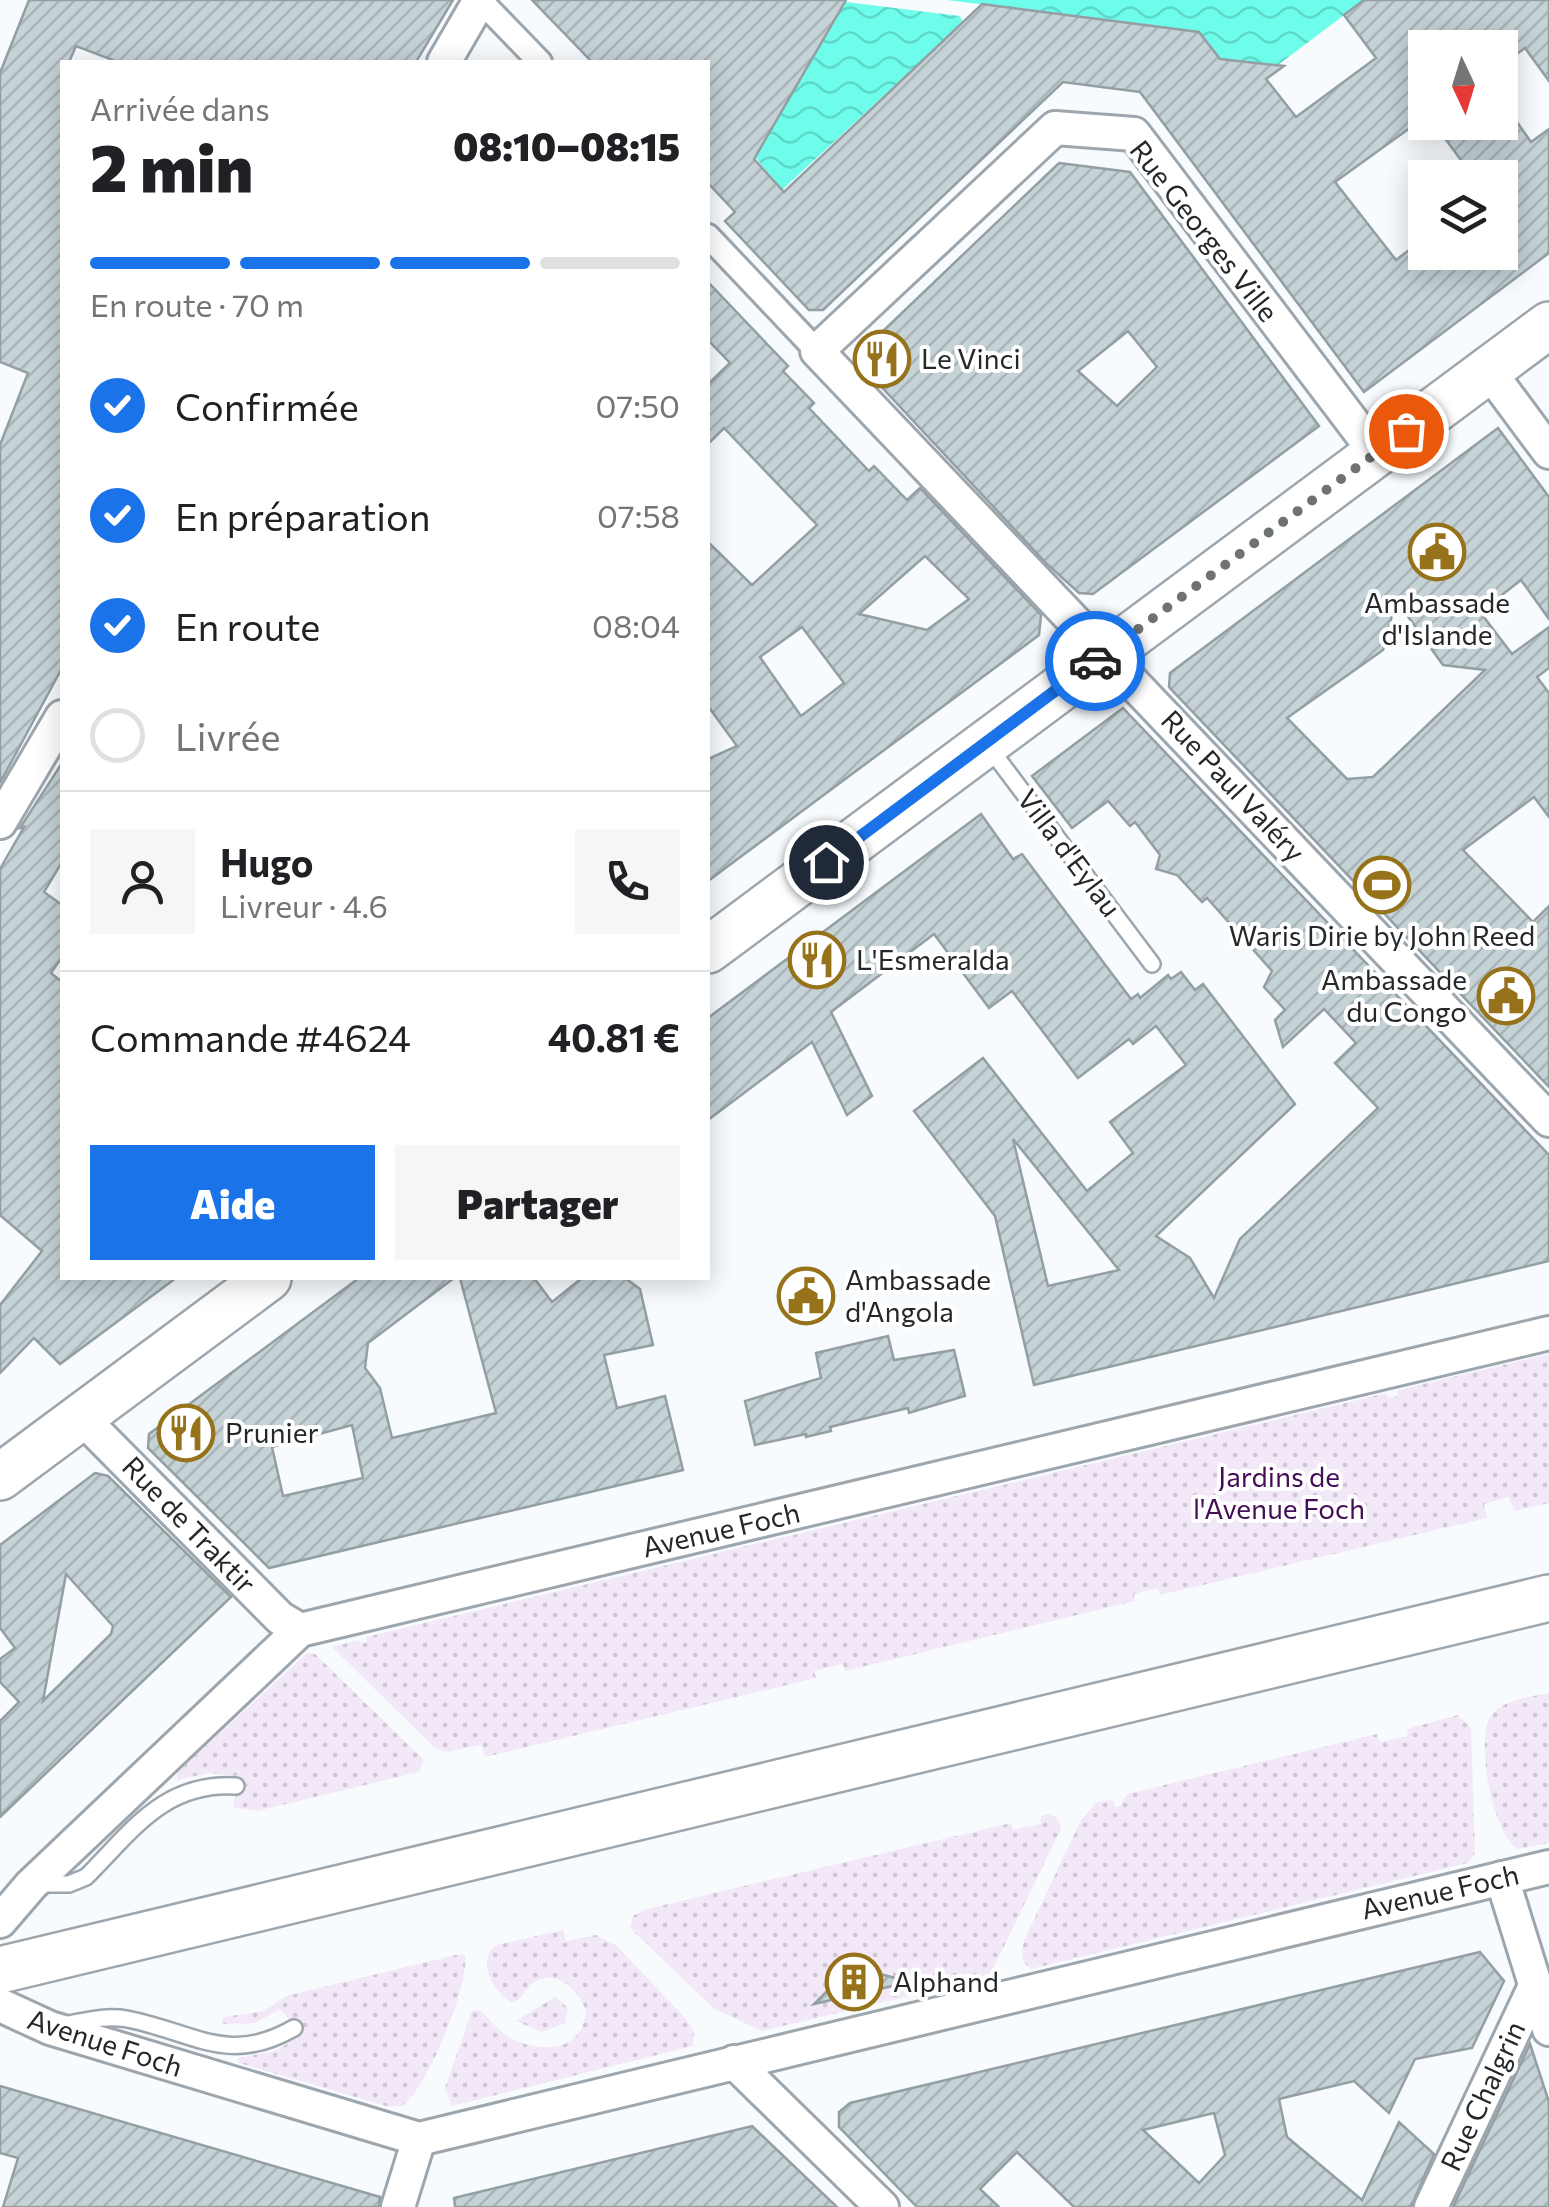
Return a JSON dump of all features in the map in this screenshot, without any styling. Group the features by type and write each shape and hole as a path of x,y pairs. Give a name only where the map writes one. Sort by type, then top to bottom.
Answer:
{"main road":[{"path":"710,949 1549,325"},
{"path":"0,1477 265,1280"},
{"name":"Avenue Foch","path":"0,1970 1549,1598"}],"street":[{"path":"445,60 480,0 538,60"},
{"name":"Rue Georges Ville","path":"818,351 1055,128 1134,134 1376,453"},
{"name":"Rue Paul Valéry","path":"710,238 1549,1120"},
{"path":"1488,370 1549,452"},
{"path":"0,822 60,720"},
{"name":"Avenue Foch","path":"300,1630 1549,1333"},
{"name":"Rue de Traktir","path":"81,1417 280,1618 300,1630"},
{"path":"0,1921 32,1884 300,1630"},
{"name":"Avenue Foch","path":"0,2005 50,2028 418,2139 1549,1866"},
{"path":"1502,1878 1549,2029"},
{"name":"Rue Chalgrin","path":"1431,2207 1534,1986"},
{"path":"734,2062 882,2207"},
{"path":"398,2207 418,2139"}],"lane":[{"name":"Villa d'Eylau","path":"986,743 1152,964"},
{"path":"32,1884 68,1884 86,1876 177,1792 211,1784 236,1786"},
{"path":"50,2028 104,2017 125,2018 229,2047 268,2043 294,2028"}],"green space":[{"name":"Jardins de l'Avenue Foch","path":"1549,1354 1549,1503 1514,1511 1509,1497 1484,1504 1487,1518 1160,1595 1158,1588 1134,1594 1135,1601 845,1671 843,1664 814,1671 816,1678 485,1757 481,1745 447,1752 435,1748 332,1647 359,1640 360,1644 367,1642 366,1637 1386,1393 1388,1398 1398,1396 1398,1390"},
{"path":"307,1653 315,1654 424,1760 419,1772 257,1811 233,1807 239,1776 209,1773 177,1780 178,1772"},
{"path":"1549,1693 1549,1843 1518,1849 1509,1840 1494,1807 1486,1765 1486,1728 1491,1716 1502,1706"},
{"path":"1458,1715 1471,1728 1475,1853 1468,1863 1031,1969 1024,1961 1028,1932 1081,1820 1097,1802 1113,1800 1115,1807 1119,1807 1127,1794 1377,1734 1380,1742 1408,1736 1407,1729"},
{"path":"1049,1813 1059,1820 1061,1829 989,1977 762,2031 713,2008 630,1928 633,1916 647,1909 1011,1823 1013,1830 1041,1824 1041,1816"},
{"path":"563,1930 566,1941 596,1935 616,1945 687,2020 694,2032 693,2046 452,2106 445,2088 472,2011 479,2010 514,2040 541,2047 565,2043 582,2026 586,2011 583,2004 559,1980 543,1978 511,2003 488,1973 490,1950 497,1945"},
{"path":"465,1955 465,1969 445,2035 423,2080 402,2106 386,2106 239,2063 238,2058 275,2051 302,2035 280,2009 255,2023 221,2024 224,2017 264,2011 286,1996"},
{"path":"555,1997 568,2008 565,2023 542,2032 516,2021"}],"water":[{"path":"947,0 1364,0 1278,65 1220,59 1199,32"},
{"path":"846,2 960,16 963,22 782,190 755,157"}],"building":[{"path":"29,0 453,0 417,60 113,60 76,46 70,60 60,60 60,672 0,783 0,445 28,373 0,362 0,73"},
{"path":"532,0 846,0 754,159 784,192 982,4 1199,32 1220,59 1284,66 1266,79 1296,117 1376,58 1344,15 1364,0 1549,0 1549,81 1525,48 1518,53 1518,30 1408,30 1408,129 1335,182 1396,260 1408,251 1408,270 1518,270 1518,160 1461,160 1446,140 1518,140 1518,123 1531,142 1549,129 1549,253 1364,392 1140,92 1063,82 823,310 809,310 725,221 735,212 710,185 710,60 590,60"},
{"path":"1059,163 1130,172 1319,426 1093,594 1079,593 1046,563 861,365 862,351","holes":["1128,331 1157,367 1117,406 1078,371"]},
{"path":"710,284 788,366 783,371 814,403 809,408 869,471 874,466 907,500 920,488 1041,615 1039,635 710,880 710,758 737,746 710,709 710,544 752,585 817,525 724,428 710,442 710,382 730,363 710,342","holes":["925,556 969,599 927,630 859,614","802,627 844,683 801,716 760,657"]},
{"path":"1498,428 1549,497 1549,619 1521,580 1480,612 1512,654 1549,627 1549,668 1537,677 1549,693 1549,817 1534,797 1463,850 1533,922 1549,906 1549,1087 1169,687 1170,673","holes":["1396,600 1443,665 1485,670 1373,777 1347,779 1287,718 1383,650"]},
{"path":"1123,708 1549,1155 1549,1261 1034,1385 995,1216 914,1111 983,1058 1087,1191 1133,1153 1110,1122 1186,1065 1156,1026 1133,1044 1129,1039 1078,1078 1012,991 989,1008 934,934 831,1012 872,1096 847,1115 812,1042 710,1118 710,1017 981,814 1013,859 1022,854 1131,999 1138,994 1140,998 1168,975 1171,979 1181,972 1195,990 1203,984 1295,1104 1156,1236 1190,1258 1214,1298 1240,1239 1378,1108 1335,1063 1356,1043 1324,1009 1283,1047 1275,1020 1285,1010 1264,987 1272,971 1207,898 1202,902 1177,875 1156,869 1160,855 1135,822 1130,826 1108,801 1072,828 1032,776","holes":["1013,1139 1119,1270 1048,1286"]},
{"path":"60,766 60,865 44,892 60,904 60,960 51,973 60,980 60,1280 173,1280 60,1364 34,1338 0,1373 0,1305 42,1251 0,1215 0,869 24,827 20,828"},
{"path":"356,1280 451,1280 368,1343 365,1368 380,1388 392,1438 496,1413 461,1280 536,1280 552,1302 580,1280 628,1280 640,1289 653,1345 604,1355 617,1408 665,1396 683,1470 269,1568 148,1448 149,1434","holes":["352,1425 363,1478 283,1496 272,1447"]},
{"path":"888,1336 894,1360 954,1350 965,1396 909,1413 908,1408 830,1427 831,1431 755,1445 745,1401 821,1378 816,1353"},
{"path":"95,1473 108,1476 231,1597 0,1817 0,1721 19,1702 0,1682 0,1659 15,1648 0,1628 0,1545","holes":["66,1574 113,1626 111,1634 43,1701"]},
{"path":"1480,1952 1504,1981 1472,2048 1415,2059 1389,2113 1354,2081 1279,2099 1287,2137 1362,2200 1399,2122 1434,2154 1411,2207 1074,2207 1017,2152 980,2189 999,2207 917,2207 839,2127 839,2112 850,2103","holes":["1214,2113 1225,2155 1199,2183 1143,2130"]},
{"name":"Alphand","path":"858,1968 910,1982 814,2004 847,1971"},
{"path":"1530,2044 1549,2102 1549,2207 1453,2207"},
{"path":"0,2086 380,2197 379,2207 3,2207 18,2158 0,2153"},
{"path":"752,2126 837,2207 455,2207 454,2198"}],"way so far":[{"path":"1095,661 1406,431"}],"place":[{"name":"Le Vinci","path":"882,359"},
{"name":"Ambassade d'Islande","path":"1437,552"},
{"name":"Waris Dirie by John Reed","path":"1382,885"},
{"name":"L'Esmeralda","path":"817,960"},
{"name":"Ambassade du Congo","path":"1506,996"},
{"name":"Ambassade d'Angola","path":"806,1296"},
{"name":"Prunier","path":"186,1433"},
{"name":"Alphand","path":"854,1982"}],"route":[{"path":"826,862 1095,661"}]}
